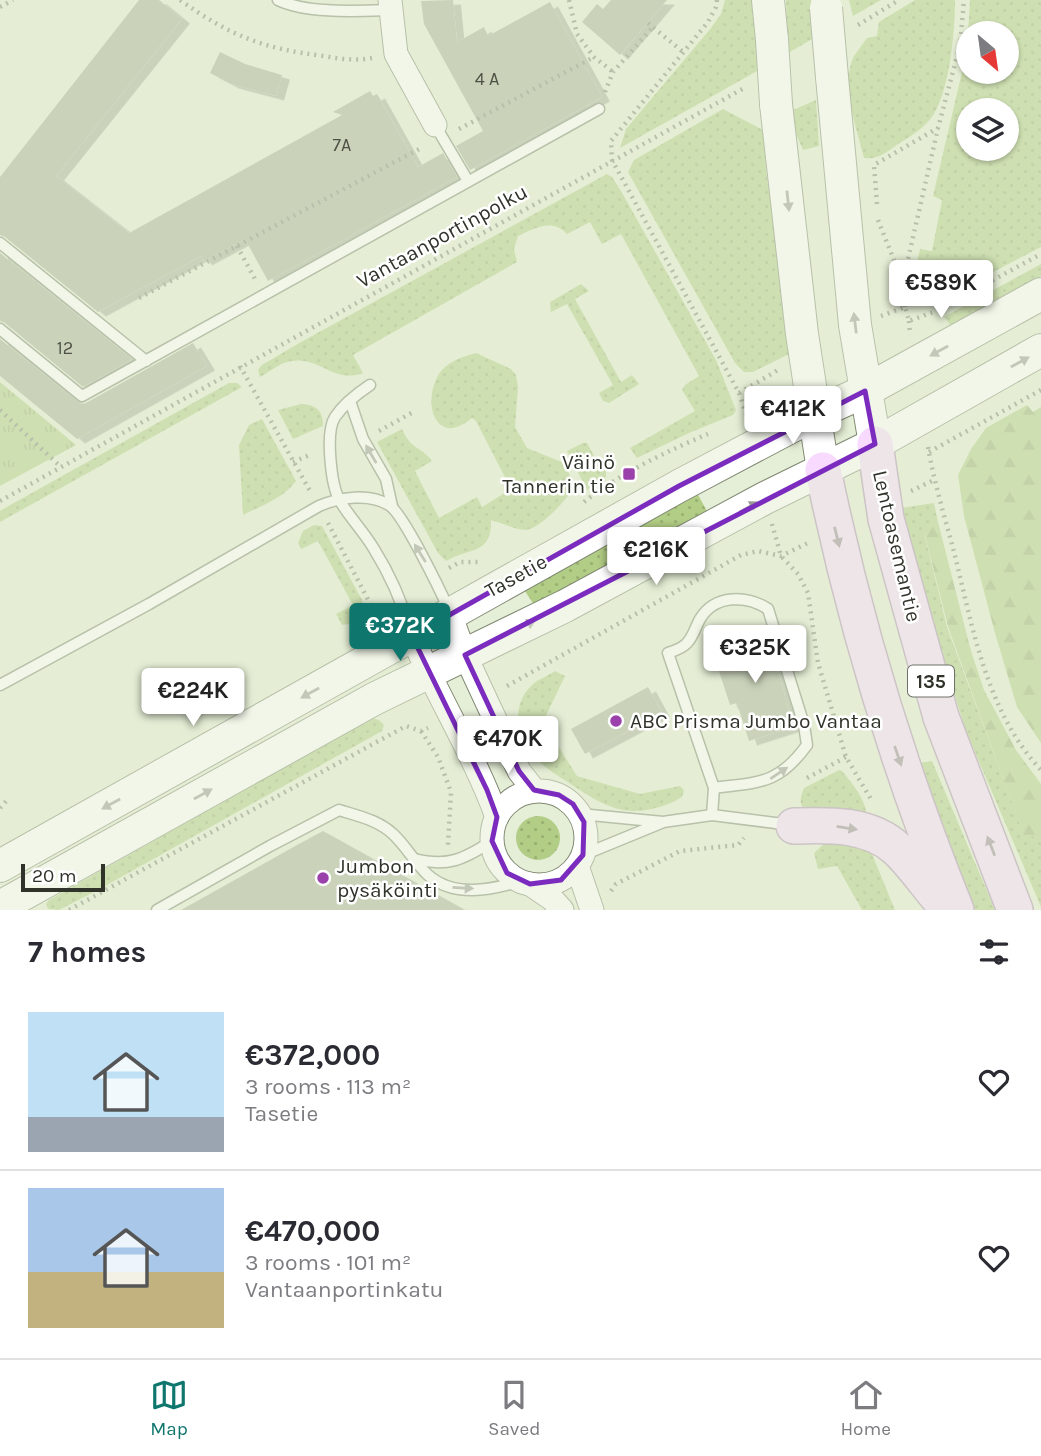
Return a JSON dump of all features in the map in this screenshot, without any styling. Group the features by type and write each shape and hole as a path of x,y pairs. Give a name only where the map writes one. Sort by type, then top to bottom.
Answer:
{"main road":[{"name":"135","path":"768,0 776,104 805,352 823,470 857,618 891,736 922,827 956,910"},
{"name":"Lentoasemantie","path":"825,4 855,326 886,519 941,717 1015,910"},
{"path":"815,414 865,391 1041,294"},
{"path":"0,907 374,699 565,606 765,498 875,444 1041,350"},
{"name":"Tasetie","path":"0,866 450,614 746,428 815,414"},
{"path":"793,826 838,826 858,829 882,839 896,848 948,910"}],"street":[{"path":"390,5 396,54 439,131"},
{"path":"450,614 465,654 519,771 534,790"},
{"path":"412,636 469,752 497,817"},
{"path":"562,910 552,899 507,873 497,860 492,828 504,806 517,795 534,790 559,795 573,804 580,814 586,839 580,861 592,910"},
{"path":"525,883 546,884 561,880 580,861"}],"lane":[{"path":"278,0 292,7 360,11 390,5"},
{"path":"0,329 82,396 599,109"},
{"path":"439,131 468,181"},
{"path":"0,243 146,361"},
{"path":"370,385 333,419 332,475 339,500 374,548 400,597 412,636"},
{"path":"350,401 363,439 386,479 392,506 435,577 450,614"},
{"path":"0,685 149,604 319,506 339,500 369,497 392,506"},
{"path":"712,815 714,788 668,653 687,644 702,616 715,604 730,599 747,599 768,609 804,724 807,745 795,762 766,781 714,788"},
{"path":"156,910 339,810 372,820 393,834 430,877 453,889 495,888 525,883"},
{"path":"580,814 663,822 712,815 793,826"},
{"path":"580,861 663,822"},
{"path":"414,859 431,863 452,863 473,854 492,841"}],"path":[{"path":"0,7 13,0"},
{"path":"180,0 240,37 282,50 358,61 396,54"},
{"path":"569,0 577,34 594,57 613,72"},
{"path":"717,0 708,22 611,141 612,160 739,393 746,428"},
{"path":"852,28 899,0"},
{"path":"902,281 960,45 964,0"},
{"path":"648,23 683,52"},
{"path":"599,109 613,72 653,27"},
{"path":"139,298 237,246 439,131 594,57"},
{"name":"Vantaanportinpolku","path":"0,501 748,85"},
{"path":"938,128 874,165 878,225 902,281 909,321 936,311 1041,254"},
{"path":"237,246 263,295"},
{"path":"855,326 905,307"},
{"path":"739,393 805,352"},
{"path":"1041,390 929,452 989,682 1007,722 1041,770"},
{"path":"0,410 61,467"},
{"path":"577,508 605,486 678,446 717,430"},
{"path":"765,498 781,556 798,574 808,593 818,663 846,757 881,816 882,839"},
{"path":"435,577 460,562 477,563 485,560"},
{"path":"364,631 374,611 400,597"},
{"path":"421,731 438,757 451,792 448,847 452,863"},
{"path":"0,808 8,799"}],"highlighted area":[{"path":"865,391 875,444 465,655 519,771 534,790 559,795 573,804 584,822 583,855 561,880 530,884 507,873 492,841 497,817 487,790 412,636 679,486"}],"green space":[{"path":"725,0 754,0 759,70 620,148 626,129 711,28 721,14"},
{"path":"786,0 811,0 814,38 788,53"},
{"path":"849,0 881,0 853,16"},
{"path":"915,0 955,0 952,44 943,92 932,117 921,129 882,155 864,158 851,107 850,67 854,56 867,38 877,36 879,22"},
{"path":"970,0 1041,0 1041,247 936,302 920,297 912,286 920,249 932,251 942,200 933,196 959,84 1019,84 1019,21 969,21"},
{"path":"816,100 819,146 803,150 796,134 793,110"},
{"path":"723,109 763,130 791,353 753,372 744,372 735,363 628,172 634,160"},
{"path":"607,174 621,191 716,360 736,410 733,415 637,458 630,448 695,411 682,390 699,376 621,234 602,244 590,222 567,234 549,225 518,236 514,249 517,262 353,355 363,373 342,375 316,364 296,360 281,364 260,377 258,370 262,365 301,342"},
{"path":"1041,264 1041,276 951,326 944,317"},
{"path":"581,284 589,291 575,299 621,382 632,375 639,384 609,403 603,401 599,393 613,385 567,304 551,312 550,302"},
{"path":"476,353 511,369 516,375 518,387 515,427 527,448 564,463 575,486 560,505 537,525 524,530 491,520 488,539 484,545 446,561 438,553 377,442 402,429 409,441 432,461 415,471 439,518 477,497 482,507 511,489 476,421 472,418 457,427 447,428 440,424 432,410 434,383 442,370 458,359"},
{"path":"0,382 76,445 0,486"},
{"path":"229,383 237,383 242,387 0,522 0,511"},
{"path":"301,404 318,410 323,426 293,439 278,410"},
{"path":"1027,405 1033,412 1041,407 1041,743 1017,707 964,516 958,475 971,449 986,428"},
{"path":"262,419 296,481 279,497 243,515 239,445 249,425"},
{"path":"587,443 599,465 606,471 606,477 587,490 567,451"},
{"path":"697,493 708,513 534,605 525,591"},
{"path":"934,503 938,522 924,532 947,627 1024,835 1041,837 1041,907 966,731 921,590 901,508"},
{"path":"938,522 971,651 984,690 1016,750 1041,784 1041,837 1024,836 948,627 924,531"},
{"path":"314,525 322,526 362,600 362,619 356,623 342,625 336,614 353,605 318,541 301,549 298,543 303,531"},
{"path":"555,671 565,676 543,722 577,776 640,794 680,786 684,790 682,797 649,810 618,809 584,793 539,761 524,741 518,721 519,712 525,693 532,685"},
{"path":"372,718 384,725 382,731 98,890 59,910 48,909 46,904 49,900"},
{"path":"932,761 995,910 973,910 919,763"},
{"path":"839,770 859,794 865,806 867,820 808,814 801,805 804,788"},
{"path":"538,816 553,823 560,838 553,853 538,860 523,853 516,838 523,823"},
{"path":"827,841 870,849 895,910 862,910 837,866 818,869 814,853"}],"building":[{"path":"139,0 159,0 182,19 56,176 129,233 342,115 333,112 370,91 373,96 377,94 418,167 443,153 457,177 268,281 245,239 204,261 201,256 98,312 0,235 0,177"},
{"path":"453,0 457,42 484,27 488,36 550,2 602,97 470,170 456,146 483,131 424,24 421,1"},
{"path":"611,0 667,0 620,55 582,22 597,4 603,9"},
{"path":"220,52 245,64 282,75 276,96 231,84 210,73"},
{"path":"0,253 132,359 83,387 0,321"},
{"path":"0,339 81,404 193,343 207,366 77,439 0,376"},
{"path":"762,629 769,649 772,648 793,727 749,741 737,703 730,705 717,665 724,663 718,644"},
{"name":"ABC Prisma Jumbo Vantaa","path":"648,687 662,713 585,754 571,729"},
{"name":"Jumbon pysäköinti","path":"323,831 465,910 181,910 297,845"}],"place":[{"name":"Väinö Tannerin tie","path":"629,474"},
{"name":"ABC Prisma Jumbo Vantaa","path":"616,721"},
{"name":"Jumbon pysäköinti","path":"323,878"}]}
